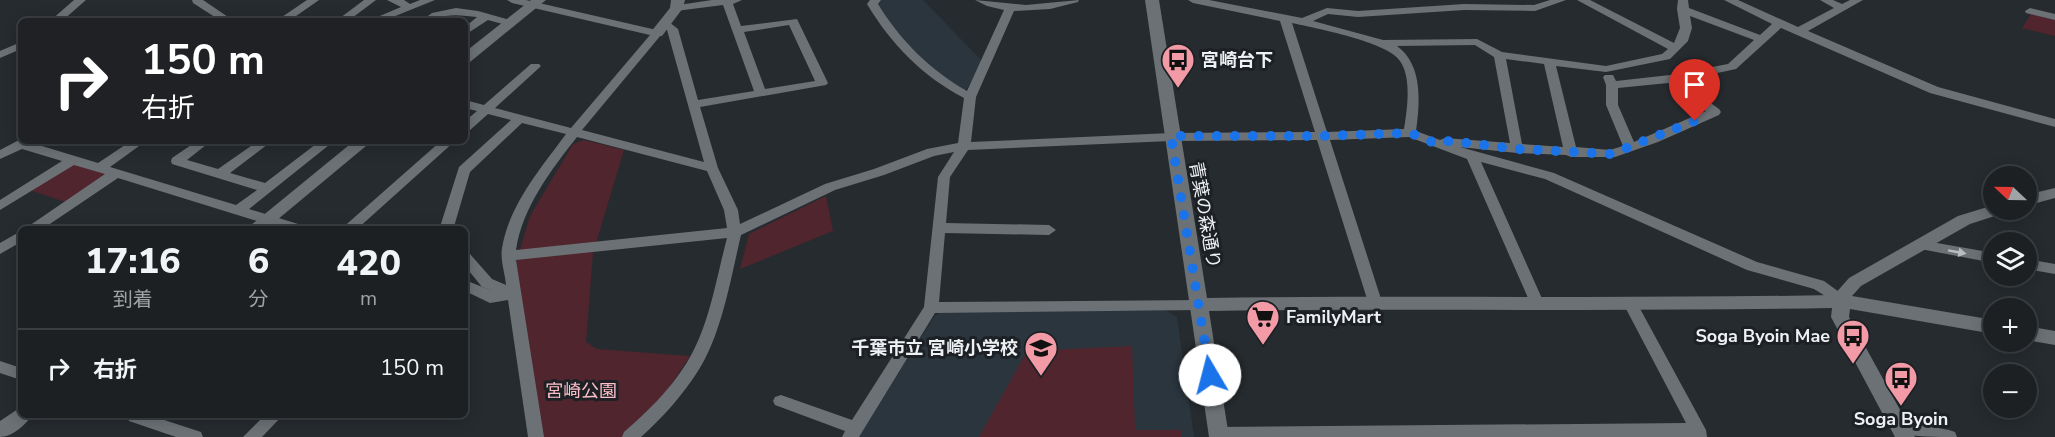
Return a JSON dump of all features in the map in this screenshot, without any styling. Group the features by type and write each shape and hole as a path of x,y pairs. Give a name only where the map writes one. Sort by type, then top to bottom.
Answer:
{"street":[{"path":"59,18 81,0"},
{"path":"286,18 314,0"},
{"path":"345,18 371,0"},
{"path":"392,0 403,3 408,8"},
{"path":"382,18 430,0"},
{"path":"512,0 661,28 672,28 712,168 731,210 735,232 712,322 693,366 660,410 630,437"},
{"path":"876,0 872,4 894,37 944,85 970,97"},
{"path":"980,0 1010,9 1040,8 1074,0"},
{"name":"青葉の森通り","path":"1152,0 1171,136 1200,304 1219,436"},
{"path":"1193,0 1303,22 1383,43 1393,48 1407,62 1412,93 1410,133"},
{"path":"1303,22 1326,5 1358,14 1388,6 1535,8 1561,0"},
{"path":"1582,0 1675,48"},
{"path":"1730,0 1747,2 1779,23 1925,87 1992,108 2055,123"},
{"path":"1825,0 1841,8"},
{"path":"1799,31 1858,0"},
{"path":"197,1 224,18"},
{"path":"536,437 510,256 513,230 522,208 574,134 661,28 677,4 732,1 737,30 761,93"},
{"path":"468,58 536,3"},
{"path":"1383,43 1477,42 1499,55 1606,69 1666,57 1683,40 1686,28 1683,5"},
{"path":"1683,5 1761,39"},
{"path":"781,401 853,432 931,308 944,177 964,146 970,97 1010,9"},
{"path":"430,18 455,10 510,23"},
{"path":"2030,11 2055,17"},
{"path":"468,30 485,17"},
{"path":"1285,18 1375,302"},
{"path":"694,104 822,83 793,21 737,30"},
{"path":"1612,85 1670,79 1732,67 1779,23"},
{"path":"0,55 18,46"},
{"path":"1499,55 1517,149"},
{"path":"1549,62 1571,153"},
{"path":"468,125 535,66"},
{"path":"1606,69 1612,85 1612,105 1630,148"},
{"path":"1437,144 1449,141 1517,149 1611,154 1715,112 1670,79"},
{"path":"468,105 712,168"},
{"path":"447,226 464,170 519,118"},
{"path":"510,256 735,232 830,187 879,172 931,152 964,146 1171,136 1321,136 1410,133 1472,156 1549,176 1752,266 1819,285 1841,301"},
{"path":"0,155 21,144"},
{"path":"26,144 290,226"},
{"path":"100,168 136,144"},
{"path":"201,144 177,161 267,189"},
{"path":"220,174 262,144"},
{"path":"239,210 324,144"},
{"path":"258,226 360,144"},
{"path":"351,226 446,144"},
{"path":"1472,156 1537,303"},
{"path":"0,206 72,160"},
{"path":"36,226 116,173"},
{"path":"2037,199 2054,196"},
{"path":"1949,437 1903,433 1840,317 1841,301 1847,287 1964,220 1983,214"},
{"path":"939,228 1049,230"},
{"path":"0,249 18,238"},
{"path":"1920,245 1983,256"},
{"path":"468,261 487,283 514,294"},
{"path":"2037,266 2055,269"},
{"path":"468,291 490,298 514,294"},
{"path":"931,308 1375,302 1631,305 1841,301 1983,325"},
{"path":"1219,436 1699,433 1631,305"},
{"path":"2037,335 2055,338"},
{"path":"0,367 18,373"},
{"path":"0,432 18,417"},
{"path":"141,418 195,437"},
{"path":"251,437 272,418"}],"shaded area":[{"path":"881,0 923,0 982,61 967,89 960,91 942,79 899,37 878,5"},
{"name":"千葉市立 宮崎小学校","path":"941,311 1167,311 1177,317 1194,437 858,437 934,317"}],"green space":[{"path":"2031,14 2055,20 2055,36 2022,28"},
{"name":"宮崎公園","path":"584,140 624,150 593,253 586,342 597,349 690,356 653,412 624,437 539,437 516,263 530,216 573,144"},
{"path":"74,162 109,173 65,202 30,190"},
{"path":"826,196 833,231 740,269 749,234"},
{"path":"1132,346 1135,430 1181,430 1182,437 979,437 1027,351"}],"place":[{"name":"宮崎台下","path":"1178,89"},
{"name":"FamilyMart","path":"1263,346"},
{"name":"Soga Byoin Mae","path":"1853,365"},
{"name":"千葉市立 宮崎小学校","path":"1041,377"},
{"name":"Soga Byoin","path":"1901,407"}],"route":[{"path":"1210,375 1171,136 1321,136 1410,133 1437,144 1449,141 1517,149 1611,154 1695,121"}]}
